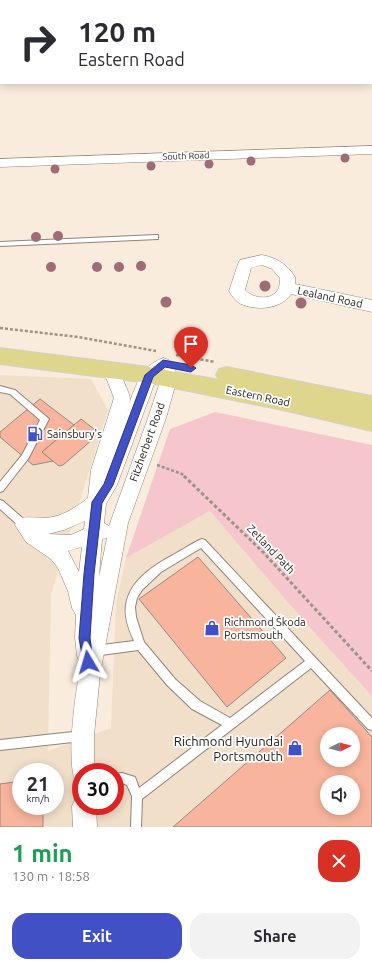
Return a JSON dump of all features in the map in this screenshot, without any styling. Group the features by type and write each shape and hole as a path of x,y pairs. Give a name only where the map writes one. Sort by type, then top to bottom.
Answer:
{"main road":[{"name":"Eastern Road","path":"0,341 72,349 267,382 372,405"},
{"name":"Eastern Road","path":"0,356 100,368 162,365 287,402 372,422"}],"street":[{"name":"South Road","path":"0,163 372,150"},
{"name":"Lealand Road","path":"287,288 372,306"},
{"name":"Fitzherbert Road","path":"89,645 119,523 157,418 162,365"},
{"name":"Fitzherbert Road","path":"97,502 108,485 162,365"},
{"name":"Fitzherbert Road","path":"83,763 83,736 89,674 93,536 100,470 122,398 114,377 110,372 100,368"},
{"path":"24,525 46,526 64,522 78,516 97,502"},
{"path":"43,542 71,543 93,536 119,523"},
{"path":"24,525 33,536 58,554 72,575 78,590 89,645"},
{"path":"84,815 85,827"}],"lane":[{"path":"0,244 156,236"},
{"path":"0,389 12,392 45,419 25,457 0,488"},
{"path":"0,504 24,525"},
{"path":"230,724 196,705 171,682 140,645 134,631 130,607 135,591 154,571 202,543 372,725"},
{"path":"89,645 140,645"},
{"path":"137,796 312,662"},
{"path":"0,745 83,736"},
{"path":"124,779 131,781 137,796 136,827"}],"path":[{"path":"0,328 78,337 162,365 208,361"},
{"name":"Zetland Path","path":"142,460 182,474 263,552 372,671"}],"shaded area":[{"path":"0,375 91,379 108,410 51,594 48,751 111,728 116,603 126,558 210,511 372,694 372,827 0,827"},
{"path":"215,412 372,445 372,696 305,622 210,511 126,558 170,429"}],"building":[{"path":"40,399 74,425 42,452 53,461 33,465 0,437 0,432"},
{"path":"81,419 94,429 93,439 63,465 59,466 42,452"},
{"name":"Richmond Škoda Portsmouth","path":"198,557 286,658 227,707 139,599"},
{"name":"Richmond Hyundai Portsmouth","path":"330,690 372,737 372,827 173,827"},
{"path":"12,782 12,815 43,815 43,827 0,827 0,784"}],"place":[{"name":"Sainsbury's","path":"35,434"},
{"name":"Richmond Škoda Portsmouth","path":"212,628"},
{"name":"Richmond Hyundai Portsmouth","path":"295,748"}],"route":[{"path":"88,662 85,638 89,574 97,502 108,485 149,375 163,364 191,368"}]}
